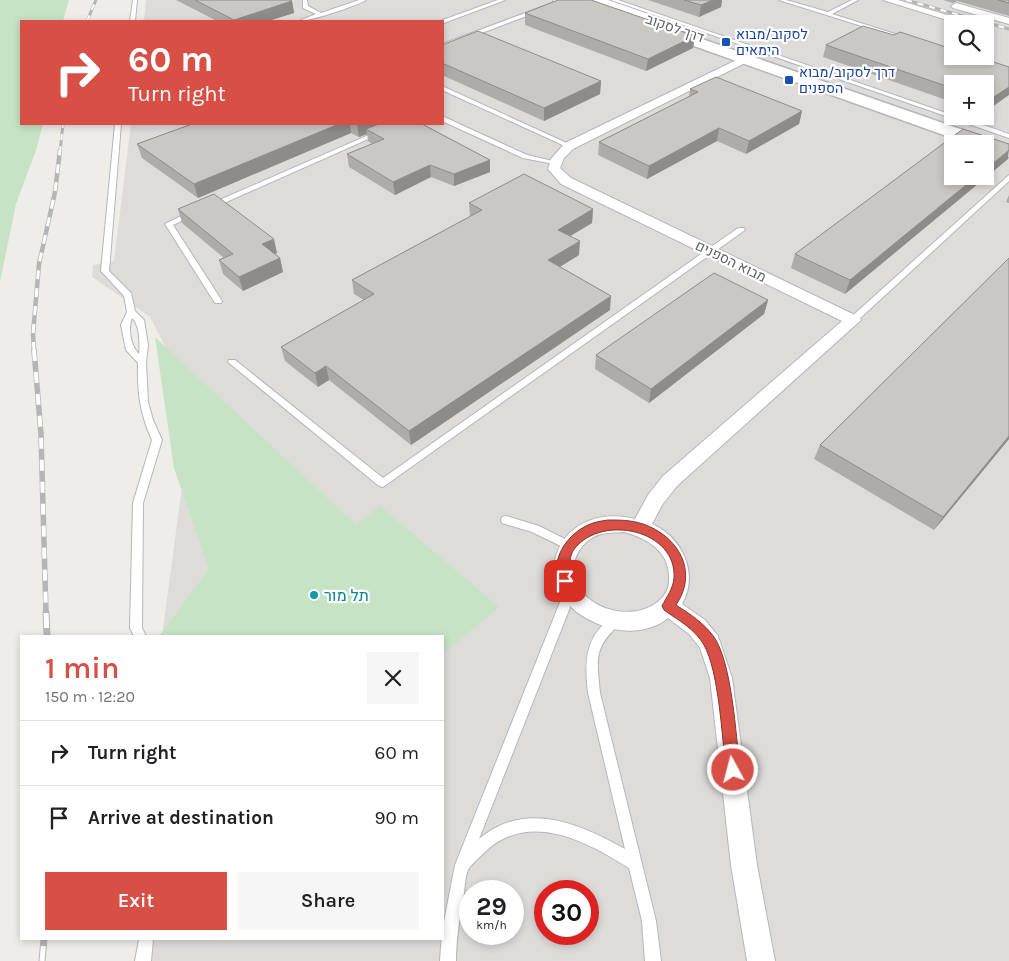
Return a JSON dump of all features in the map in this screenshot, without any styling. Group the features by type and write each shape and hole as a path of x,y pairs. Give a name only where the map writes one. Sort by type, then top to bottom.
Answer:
{"street":[{"name":"דרך לסקוב","path":"579,0 1009,144"},
{"name":"דרך לסקוב","path":"596,0 1009,152"},
{"path":"888,0 944,16"},
{"path":"946,2 1009,20"},
{"path":"554,162 569,146 749,57"},
{"name":"מבוא הספנים","path":"554,162 554,169 566,181 852,320"},
{"path":"640,528 655,500 670,481 852,320"},
{"path":"624,524 640,528 656,536 669,548 678,562 680,577 677,592 668,606 654,616 636,621 616,620 598,615 582,605 570,592 565,581 564,557 569,546 579,536 592,528 624,524"},
{"path":"668,606 697,626 710,643 722,678 744,865 761,961"}],"lane":[{"path":"132,20 135,0"},
{"path":"305,0 305,7 321,14"},
{"path":"304,20 364,0"},
{"path":"444,21 503,0"},
{"path":"444,45 554,4 556,0"},
{"path":"613,0 1009,136"},
{"path":"781,0 917,42"},
{"path":"828,14 856,0"},
{"path":"444,89 569,146"},
{"path":"444,119 525,157 554,162"},
{"path":"118,125 105,271 128,295 131,312 125,325 130,350 142,362"},
{"path":"204,209 397,125"},
{"path":"852,320 1009,177"},
{"path":"196,212 169,224 218,301"},
{"path":"232,362 383,483 741,230"},
{"path":"131,312 140,320 144,345 142,362 144,406 147,421 157,440 138,503 136,628 140,635"},
{"path":"506,520 536,529 569,546"},
{"path":"448,961 449,937 462,865 570,592"},
{"path":"616,620 602,632 594,645 591,659 594,693 649,921 653,961"},
{"path":"462,865 492,838 506,830 525,826 550,826 581,833 608,846 635,864"},
{"path":"143,961 146,940"}],"shaded area":[{"path":"146,0 1009,0 1009,961 148,961 152,940 444,940 444,635 162,635 182,487 189,392 150,317 92,277 93,265 114,261 131,125 444,125 444,20 144,20"}],"green space":[{"path":"0,0 69,0 63,20 20,20 20,125 43,125 36,150 16,204 0,282"},
{"path":"155,337 356,525 380,506 499,607 444,653 444,635 160,635 209,569 174,468"}],"building":[{"path":"195,0 290,0 292,1 234,20"},
{"path":"558,0 591,0 695,36 648,59 525,13"},
{"path":"684,0 713,0 701,5"},
{"path":"998,0 1009,0 1009,3"},
{"path":"863,26 894,35 900,32 944,46 944,65 994,65 994,62 1009,67 1009,87 994,97 994,75 944,75 944,85 826,45"},
{"path":"478,31 601,81 544,108 444,64 444,44"},
{"path":"716,77 802,111 749,141 719,128 649,166 599,142 698,92 690,89"},
{"path":"189,125 337,125 194,184 137,144"},
{"path":"376,125 424,125 490,160 454,174 430,165 393,182 347,154 384,139 366,129"},
{"path":"963,129 981,135 955,135"},
{"path":"994,139 1009,144 1009,150 994,162"},
{"path":"944,143 944,185 966,185 850,280 795,254"},
{"path":"524,174 593,209 558,230 580,241 548,260 611,296 409,431 326,366 315,373 281,347 374,294 352,280 482,210 469,203"},
{"path":"214,194 274,239 262,244 280,258 239,277 219,260 233,254 178,209"},
{"path":"1009,258 1009,436 943,517 820,445"},
{"path":"714,273 768,300 651,389 596,355"}],"railway":[{"path":"87,20 96,0"},
{"path":"906,0 1009,29"},
{"path":"60,152 63,125"},
{"path":"34,351 33,334 39,264 55,192 60,150"},
{"path":"34,350 41,434 46,614"},
{"path":"46,613 47,635"},
{"path":"42,961 44,940"}],"place":[{"name":"לסקוב/מבוא הימאים","path":"726,42"},
{"name":"דרך לסקוב/מבוא הספנים","path":"789,80"},
{"name":"תל מור","path":"314,595"}],"route":[{"path":"565,581 564,557 569,546 579,536 592,528 624,524 640,528 656,536 669,548 678,562 680,577 677,592 668,606 697,626 710,643 722,678 733,770"}]}
